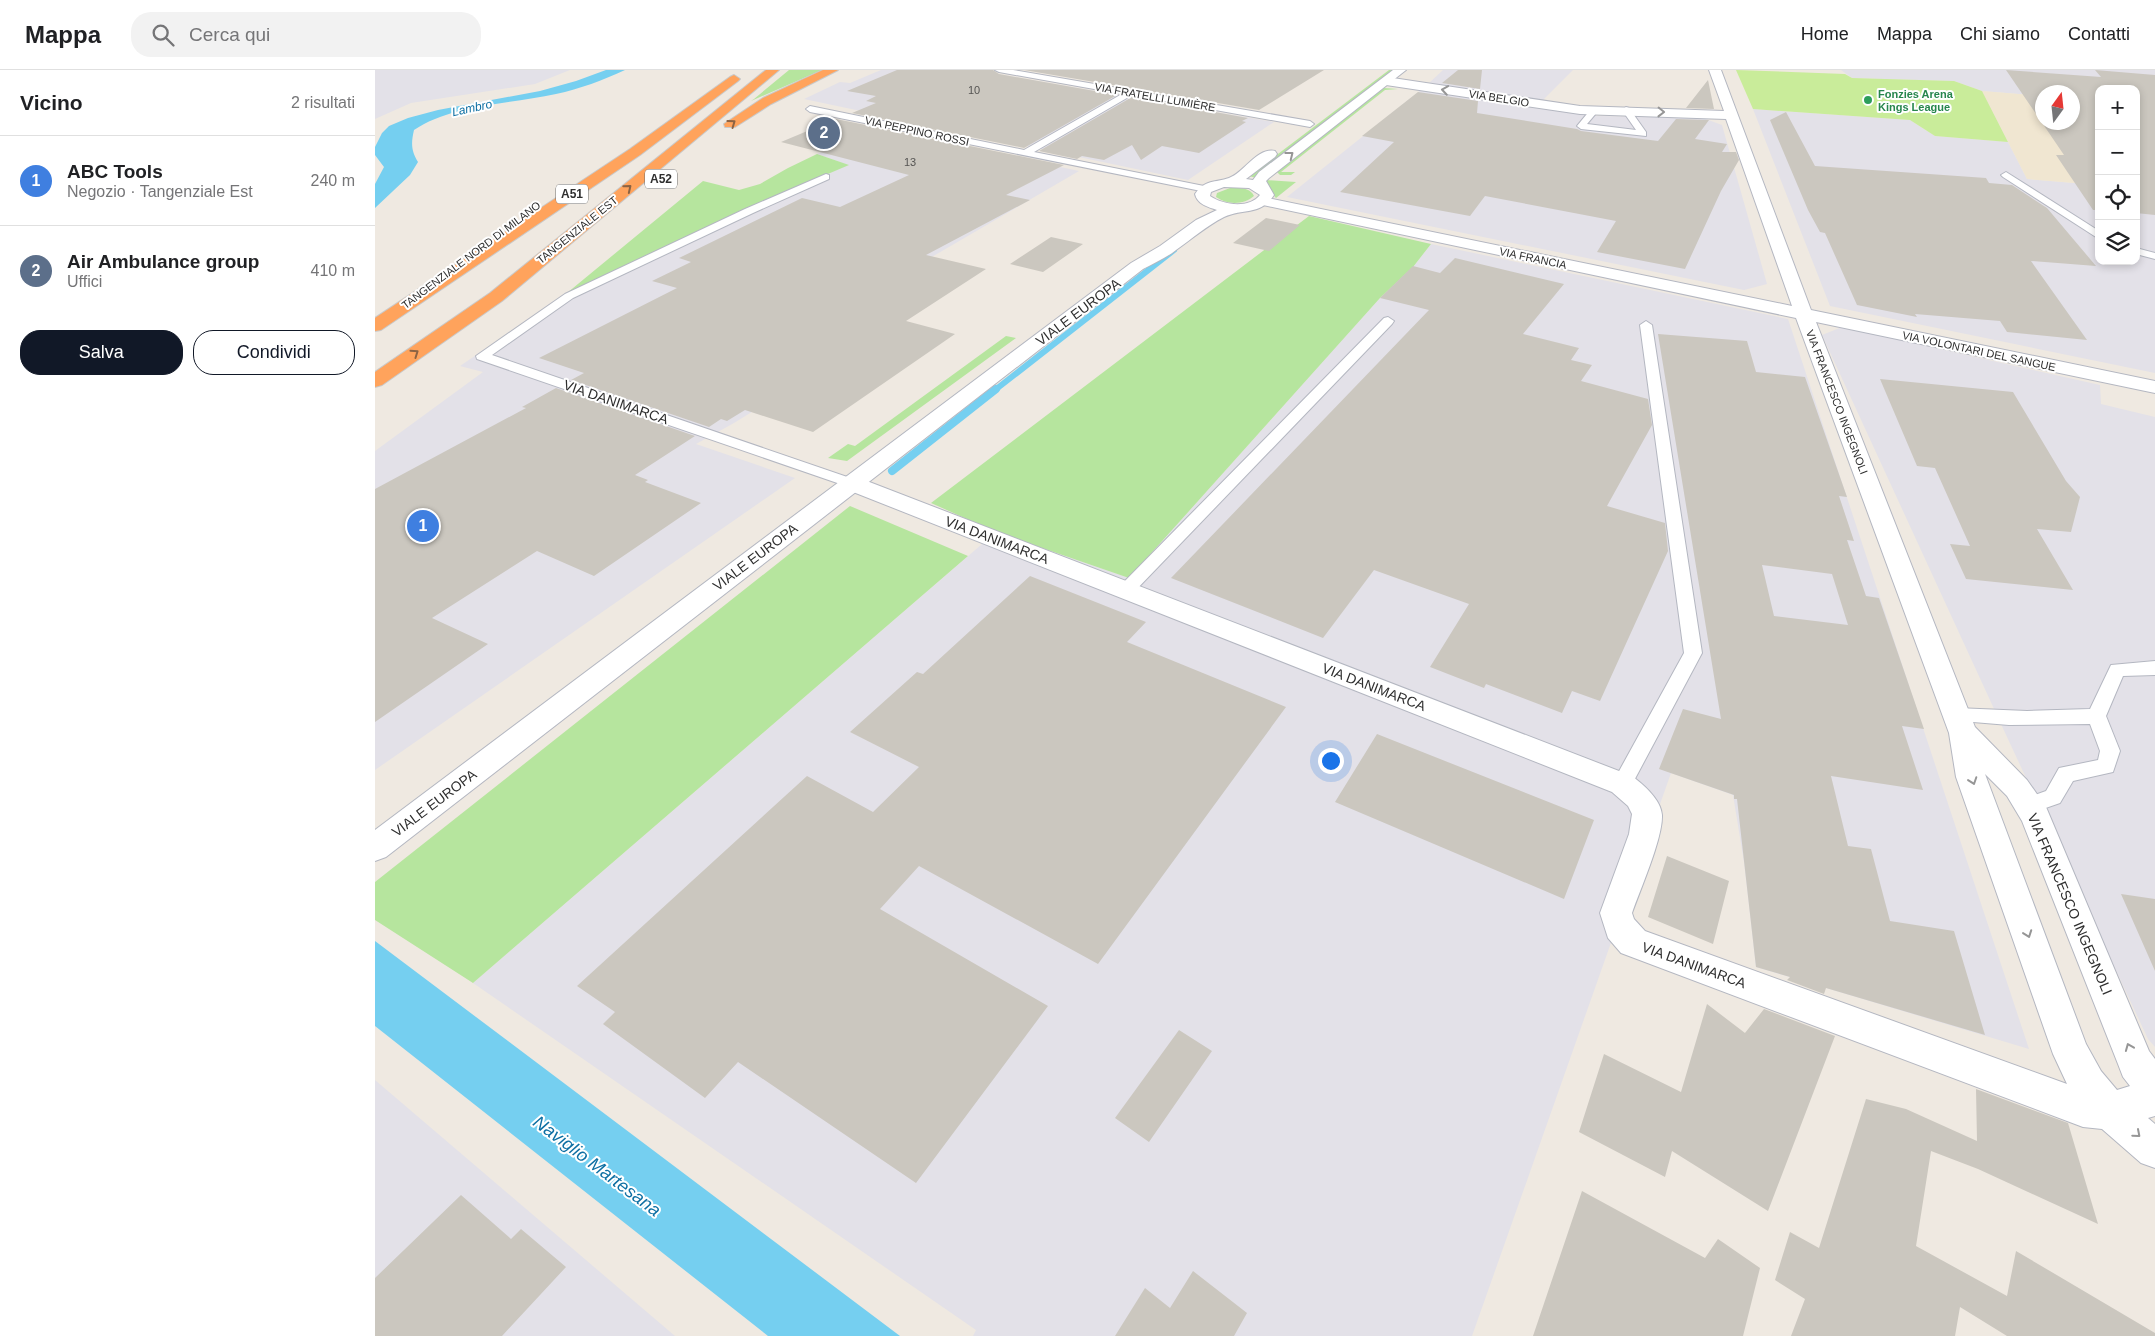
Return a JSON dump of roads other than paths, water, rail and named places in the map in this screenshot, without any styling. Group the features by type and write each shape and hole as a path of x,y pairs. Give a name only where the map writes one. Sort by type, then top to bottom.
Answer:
{"highway":[{"path":"469,256 731,70"},
{"name":"A51","path":"375,326 635,152 746,70"},
{"name":"TANGENZIALE EST","path":"375,381 496,297 773,70"},
{"path":"719,134 767,101 832,70"},
{"name":"A52","path":"496,297 585,239 695,152"},
{"name":"TANGENZIALE NORD DI MILANO","path":"394,313 585,168"}],"street":[{"name":"VIALE EUROPA","path":"1233,182 1310,124 1384,75 1400,70"},
{"name":"VIA FRANCESCO INGEGNOLI","path":"1715,70 1725,106 1959,724 1971,777 2071,1054 2088,1084 2110,1111 2155,1150"},
{"name":"VIALE EUROPA","path":"1262,194 1259,181 1264,175 1384,75"},
{"name":"VIA BELGIO","path":"1384,75 1580,110 1612,111 1725,106"},
{"name":"VIA BELGIO","path":"1626,110 1644,102 1698,101"},
{"name":"VIALE EUROPA","path":"1137,266 1156,245 1193,217 1206,196 1222,183 1248,183 1262,194"},
{"name":"VIALE EUROPA","path":"376,847 1137,266 1169,248 1207,220 1225,211 1248,207 1262,194"},
{"name":"VIA FRANCIA","path":"1262,194 1803,314"},
{"name":"VIALE EUROPA","path":"1206,196 1218,206 1237,208"},
{"name":"VIA VOLONTARI DEL SANGUE","path":"1803,314 2155,387"},
{"name":"VIA DANIMARCA","path":"851,483 1621,784 1639,798 1647,814 1644,834 1616,913 1620,927 1633,942 2083,1108 2110,1111"},
{"name":"VIA FRANCESCO INGEGNOLI","path":"1959,724 2017,788 2035,816 2136,1064 2155,1088"},
{"path":"2110,1111 2155,1097"}],"lane":[{"name":"VIA FRATELLI LUMIÈRE","path":"999,70 1310,124"},
{"path":"1025,153 1130,92"},
{"name":"VIA PEPPINO ROSSI","path":"810,109 1025,153 1206,196"},
{"path":"1594,111 1581,126 1643,134 1626,110"},
{"path":"2006,175 2095,233"},
{"name":"VIA DANIMARCA","path":"826,177 749,211 569,296 482,356 851,483"},
{"path":"2140,252 2155,256"},
{"path":"1125,590 1388,320"},
{"path":"1621,784 1693,653 1645,325"},
{"path":"2028,806 2053,797 2066,774 2106,766 2110,751 2097,716 2117,670 2155,668"},
{"path":"1959,724 1989,719 2045,720 2097,716"}],"water":[{"name":"Lambro","path":"606,70 625,70 565,92 482,106 429,121 414,130 412,147 418,162 410,175 375,208 375,184 384,167 375,155 375,147 382,133 389,126 408,118 438,110 540,91"},
{"name":"Naviglio Martesana","path":"375,941 900,1336 768,1336 375,1026"}],"waterway":[{"path":"995,390 1174,250"},
{"path":"892,471 996,389"}],"place":[{"name":"Fonzies Arena Kings League","path":"1868,100"},
{"name":"Air Ambulance group","path":"824,133"},
{"name":"ABC Tools","path":"423,526"}]}
